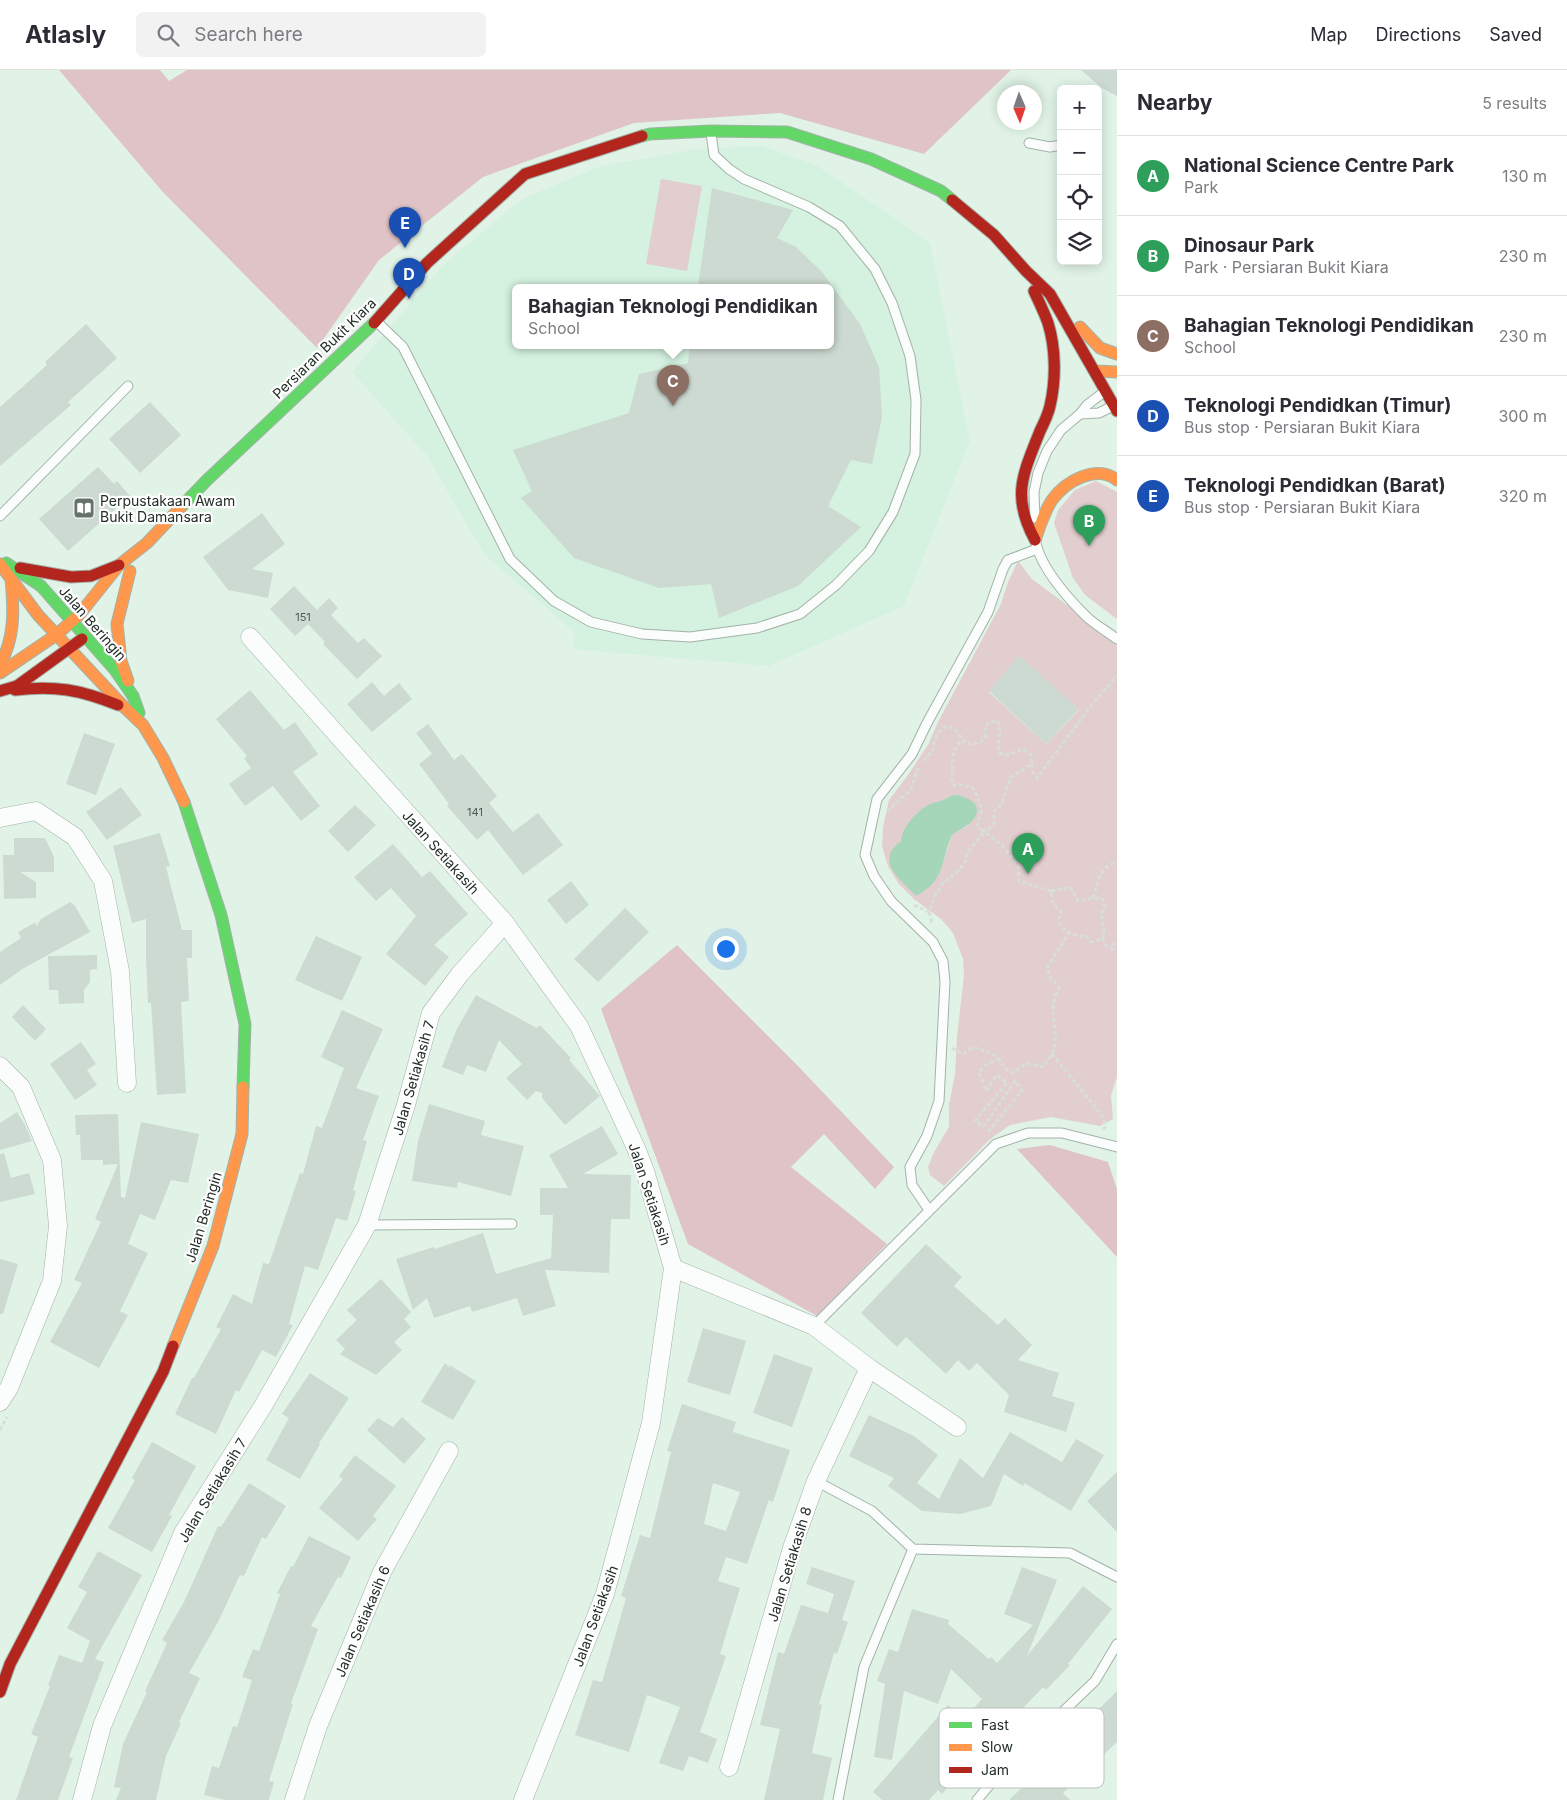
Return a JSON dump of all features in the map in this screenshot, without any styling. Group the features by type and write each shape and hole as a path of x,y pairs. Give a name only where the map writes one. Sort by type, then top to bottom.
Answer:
{"street":[{"name":"Persiaran Bukit Kiara","path":"0,673 56,635 79,615 119,565 147,543 207,480 376,321 427,264 525,174 650,134 711,131 787,132 871,159 941,191 994,235 1026,271 1050,294 1094,371 1108,389 1116,407"},
{"path":"1026,271 1049,328 1053,361 1049,410 1022,476 1020,489 1022,510 1027,528 1036,544"},
{"path":"1050,294 1100,350 1117,354"},
{"path":"1094,371 1117,372"},
{"path":"1036,544 1046,511 1053,498 1068,484 1086,475 1108,474 1117,480"},
{"name":"Persiaran Bukit Kiara","path":"113,596 147,543"},
{"name":"Jalan Beringin","path":"0,562 12,571 41,586 71,622 87,632 133,696 143,725 163,758 188,810 221,915 245,1024 242,1134 213,1246 163,1372 10,1664 0,1692"},
{"path":"0,665 5,658 12,638 14,625 12,571 71,577 92,576 119,565"},
{"name":"Jalan Beringin","path":"12,571 27,601 69,649 143,725"},
{"path":"130,571 118,624 121,661 133,696"},
{"path":"0,692 17,686 69,649 87,632"},
{"name":"Jalan Setiakasih","path":"250,637 505,924 579,1026 645,1171 673,1268 651,1423 606,1594 523,1800"},
{"path":"0,692 51,686 73,688 124,707"},
{"path":"0,818 36,811 75,837 103,881 120,971 127,1083"},
{"name":"Jalan Setiakasih 7","path":"82,1800 102,1726 183,1534 263,1406 367,1225 406,1105 432,1013 460,974 505,924"},
{"path":"0,1066 21,1087 52,1160 58,1226 52,1281 9,1388 4,1407"},
{"path":"673,1268 814,1326 868,1368 957,1427"},
{"name":"Jalan Setiakasih 8","path":"728,1767 792,1548 816,1481 868,1368"},
{"name":"Jalan Setiakasih 6","path":"294,1800 318,1726 382,1572 450,1451"}],"lane":[{"path":"376,321 403,347 510,559 554,601 591,622 642,634 690,637 757,628 800,614 836,585 869,551 893,512 915,454 916,400 910,356 892,303 875,269 840,226 809,208 744,179 729,169 714,155 711,131"},
{"path":"1030,143 1050,147 1057,146"},
{"path":"0,516 128,386"},
{"path":"1108,389 1087,405 1080,414 1061,430 1047,451 1038,472 1034,492 1036,544 1050,572 1089,618 1117,639"},
{"path":"1080,414 1099,413 1116,407"},
{"path":"929,1210 912,1185 910,1167 927,1136 939,1101 945,982 943,961 933,942 891,901 874,876 865,855 877,799 912,754 927,722 988,612 1003,569 1008,560 1036,544"},
{"path":"814,1326 996,1144 1028,1133 1062,1133 1117,1147"},
{"path":"367,1225 512,1224"},
{"path":"816,1481 872,1511 913,1549 1070,1553 1117,1577"},
{"path":"838,1800 864,1667 913,1549"},
{"path":"1067,1708 1095,1681 1117,1644"},
{"path":"977,1800 987,1788"}],"path":[{"path":"885,814 911,789 918,769 933,750 933,744 940,729 947,726 959,733 962,740 971,744 980,743 986,736 985,727 990,722 998,721 1000,728 1000,736 997,742 999,753 1007,755 1023,749 1031,755 1033,772 1038,778 1093,703 1117,676"},
{"path":"962,740 955,747 952,756 952,785 964,785 974,789 982,810 977,826 1002,845 1018,864 1019,881 1051,891 1070,887 1078,901 1092,898 1103,900 1105,908 1101,914 1104,930 1103,942 1106,946 1113,949 1114,944 1117,945"},
{"path":"933,928 929,912 934,896 943,883 965,863 967,853 983,831 989,829 994,823 994,812 1001,805 1011,777 1032,764"},
{"path":"1092,898 1099,876 1104,868 1117,862"},
{"path":"1051,891 1053,904 1061,911 1058,919 1060,926 1069,933 1088,937 1091,942 1103,938"},
{"path":"907,901 929,912"},
{"path":"949,1046 963,1054 973,1048 987,1052 998,1058 1004,1069 1013,1073 1027,1063 1042,1067 1052,1054 1055,1041 1052,1006 1054,996 1059,988 1050,977 1047,968 1069,933"},
{"path":"1052,1054 1104,1118"},
{"path":"988,1132 1022,1090 1015,1081 984,1126 974,1121 1007,1083 997,1075 986,1091 980,1072 987,1064 998,1058"},
{"path":"0,1430 4,1407"}],"shaded area":[{"path":"59,70 160,70 169,81 187,70 1011,70 924,154 780,113 634,123 483,177 379,260 317,348 162,191"},
{"path":"761,146 816,165 930,242 970,441 904,606 769,666 572,649 575,633 484,554 427,456 352,372 444,264 522,199 598,167 696,149"},
{"path":"661,179 702,186 687,271 646,264"},
{"path":"1096,481 1117,492 1117,619 1085,595 1073,578 1054,523 1058,510 1075,490"},
{"path":"1018,561 1032,579 1117,642 1117,1077 1111,1095 1113,1119 1100,1126 1051,1117 1010,1125 989,1140 944,1186 930,1175 928,1167 934,1152 949,1127 949,1105 955,1074 964,975 963,959 953,933 941,919 915,900 898,883 888,866 882,846 883,827 889,800 928,745 939,720 1001,604 1008,582","holes":["1019,656 1079,710 1046,744 989,692","952,795 970,824 952,835 940,871 894,847 901,841 915,815 928,805 941,802"]},
{"path":"952,795 965,797 970,800 977,808 977,813 969,824 952,835 941,870 933,884 916,896 892,870 890,856 893,848 901,841 907,825 916,815 930,804 944,800"},
{"path":"677,945 796,1064 894,1167 875,1189 824,1134 791,1167 887,1244 817,1316 688,1244 601,1009"},
{"path":"1050,1145 1108,1162 1117,1189 1117,1257 1017,1149"}],"building":[{"path":"1081,70 1117,70 1117,96 1102,88 1102,85 1098,85"},
{"path":"712,188 793,210 777,238 796,247 822,272 831,284 698,284"},
{"path":"834,288 860,324 879,367 882,417 872,464 851,460 828,506 861,527 798,586 719,618 711,584 659,588 574,558 521,498 532,491 513,450 629,413 639,374 688,363 690,349 834,349"},
{"path":"86,324 117,358 68,402 71,405 0,466 0,407 47,365 45,362"},
{"path":"150,402 181,435 140,473 109,439"},
{"name":"Perpustakaan Awam Bukit Damansara","path":"98,467 114,484 117,481 130,496 68,551 39,519"},
{"path":"262,513 285,544 252,569 273,573 268,598 228,590 203,557"},
{"path":"294,586 317,610 329,598 338,608 331,615 358,643 364,638 382,656 357,679 323,644 325,642 308,624 295,636 270,609"},
{"path":"1019,656 1079,709 1046,744 989,691"},
{"path":"372,682 384,696 399,683 412,699 372,732 347,704"},
{"path":"250,690 284,730 295,722 318,754 293,772 320,806 301,821 273,786 245,806 229,784 251,768 244,758 247,756 216,719"},
{"path":"428,724 454,760 462,754 497,796 489,803 513,832 538,813 563,845 523,875 488,830 477,840 447,806 449,804 419,764 432,754 416,733"},
{"path":"84,733 115,744 96,795 66,784"},
{"path":"121,787 142,815 107,840 86,812"},
{"path":"355,805 376,825 348,852 328,831"},
{"path":"160,833 170,866 166,867 182,930 192,930 192,958 187,958 189,1001 181,1002 186,1093 157,1095 151,1003 148,1003 146,919 132,923 113,846"},
{"path":"14,838 45,838 54,857 54,872 20,872 36,882 36,898 4,899 3,855 14,855"},
{"path":"393,844 422,877 430,871 468,914 434,945 449,957 425,986 386,954 416,916 391,888 376,901 354,877"},
{"path":"571,881 589,905 566,924 547,900"},
{"path":"70,902 75,906 90,932 24,968 0,985 0,952 21,938 18,932 36,922 36,927 41,919"},
{"path":"625,908 649,932 598,982 574,959"},
{"path":"316,936 362,957 342,1001 295,980"},
{"path":"97,955 97,969 90,970 90,982 84,990 84,1003 59,1004 58,990 49,990 48,956"},
{"path":"476,995 537,1028 540,1025 571,1058 569,1060 600,1096 565,1125 542,1098 542,1093 536,1091 527,1100 506,1078 522,1064 499,1040 486,1072 467,1065 463,1075 442,1067 456,1031"},
{"path":"23,1005 46,1029 35,1041 12,1017"},
{"path":"342,1010 383,1029 356,1088 379,1096 363,1140 367,1141 353,1190 356,1191 347,1221 336,1218 318,1270 305,1266 289,1324 293,1325 276,1357 262,1350 239,1392 236,1390 216,1434 175,1414 192,1378 194,1378 221,1329 216,1327 233,1294 252,1304 263,1263 269,1264 300,1173 303,1174 316,1126 322,1128 344,1068 321,1057"},
{"path":"81,1042 96,1064 87,1070 97,1085 75,1100 50,1064"},
{"path":"429,1104 485,1121 481,1135 524,1146 511,1196 458,1182 457,1188 412,1181 418,1141"},
{"path":"17,1112 32,1141 0,1150 0,1123"},
{"path":"118,1114 121,1197 125,1198 141,1122 199,1134 188,1183 171,1180 155,1220 140,1214 128,1244 148,1253 120,1311 128,1315 99,1368 50,1342 82,1283 74,1280 101,1222 95,1219 118,1164 103,1165 103,1160 81,1160 80,1135 76,1135 75,1115"},
{"path":"602,1126 618,1154 583,1174 631,1175 630,1219 611,1219 609,1273 545,1270 556,1306 523,1316 517,1298 472,1312 470,1306 434,1318 427,1298 413,1310 396,1259 434,1247 435,1249 483,1233 496,1274 551,1258 553,1215 540,1215 540,1188 568,1188 549,1155"},
{"path":"4,1153 11,1178 29,1173 35,1194 0,1202 0,1154"},
{"path":"926,1244 962,1277 954,1286 998,1325 1005,1318 1032,1345 1018,1360 1059,1373 1052,1396 1075,1403 1066,1432 1004,1412 1009,1395 977,1363 969,1371 958,1360 946,1374 906,1337 897,1347 861,1313"},
{"path":"0,1259 18,1264 3,1314 0,1314"},
{"path":"381,1279 411,1312 404,1319 411,1327 394,1342 402,1350 376,1375 340,1354 345,1349 336,1340 357,1320 347,1310"},
{"path":"703,1328 746,1341 730,1395 687,1382"},
{"path":"774,1354 813,1368 792,1427 753,1413"},
{"path":"445,1363 450,1368 449,1365 476,1381 453,1420 421,1402"},
{"path":"310,1373 349,1398 319,1443 300,1479 266,1460 289,1418 282,1414"},
{"path":"682,1404 736,1422 733,1432 790,1450 773,1502 769,1500 747,1564 726,1557 718,1581 740,1588 720,1654 726,1656 700,1732 717,1739 708,1763 689,1756 683,1771 659,1763 680,1707 647,1695 629,1752 575,1735 593,1680 602,1682 626,1598 621,1596 640,1535 650,1538 671,1452 667,1451","holes":["713,1483 740,1492 726,1531 704,1524"]},
{"path":"869,1415 914,1436 938,1455 917,1483 939,1499 960,1458 983,1478 1010,1432 1062,1462 1076,1439 1104,1455 1071,1511 1024,1483 1023,1486 1004,1474 991,1506 960,1514 922,1511 888,1486 894,1478 849,1456"},
{"path":"402,1417 426,1439 404,1464 367,1430 378,1418 393,1427"},
{"path":"152,1442 196,1466 169,1515 172,1516 152,1552 108,1528 135,1480 132,1478"},
{"path":"355,1455 396,1486 373,1516 377,1519 358,1541 319,1508 343,1479 339,1476"},
{"path":"1117,1472 1117,1532 1087,1501"},
{"path":"249,1483 286,1506 266,1539 262,1537 244,1576 240,1575 219,1620 189,1673 200,1678 179,1722 181,1723 166,1756 156,1800 116,1800 121,1788 114,1787 123,1744 167,1643 162,1640 184,1602 218,1526 221,1527"},
{"path":"309,1536 351,1557 341,1578 338,1577 311,1626 318,1629 291,1703 293,1704 269,1781 274,1782 269,1800 225,1800 204,1795 212,1766 219,1768 233,1726 237,1727 252,1680 242,1677 253,1649 259,1651 280,1594 277,1593"},
{"path":"98,1551 142,1575 95,1659 104,1662 69,1757 73,1758 58,1800 16,1800 38,1737 31,1734 50,1686 48,1685 59,1655 82,1663 90,1641 67,1628 87,1592 78,1587"},
{"path":"812,1567 855,1581 842,1620 848,1622 837,1654 834,1653 819,1704 822,1705 812,1753 832,1758 823,1800 764,1800 780,1729 760,1725 778,1652 784,1654 801,1605 828,1613 834,1594 806,1584"},
{"path":"1022,1567 1057,1580 1027,1656 1083,1586 1112,1609 1068,1664 1070,1665 1046,1690 1043,1687 1023,1708 974,1708 982,1699 951,1669 938,1704 904,1691 892,1760 874,1757 885,1684 877,1681 889,1649 898,1652 912,1609 949,1620 948,1624 989,1659 991,1657 997,1663 1033,1625 1004,1614"},
{"path":"1117,1691 1117,1742 1104,1754 1104,1708 1100,1708"},
{"path":"939,1715 939,1788 947,1788 942,1794 938,1790 929,1800 882,1800 873,1792"},
{"path":"1022,1788 1068,1788 1063,1793 1070,1800 1009,1800"}],"traffic: fast":[{"path":"642,136 711,131 787,132 871,159 941,191 952,200"},
{"path":"181,507 207,480 374,323"},
{"path":"6,563 41,586 115,670 133,696 139,713"},
{"path":"184,802 221,915 245,1024 243,1087"}],"traffic: slow":[{"path":"1080,327 1100,348 1117,354"},
{"path":"1095,371 1117,372"},
{"path":"1035,540 1042,519 1052,500 1073,481 1091,474 1109,475 1117,480"},
{"path":"0,673 56,635 79,615 119,565 147,543 181,507"},
{"path":"0,564 38,615 143,725 163,758 184,802"},
{"path":"128,681 121,661 117,624 130,571"},
{"path":"0,665 11,634 13,602 11,579"},
{"path":"173,1346 213,1246 242,1134 243,1087"}],"traffic: jam":[{"path":"374,323 427,263 525,174 642,136"},
{"path":"952,200 994,235 1026,271 1050,294 1117,411"},
{"path":"1034,291 1051,333 1054,364 1052,396 1049,409 1029,460 1022,485 1023,510 1035,540"},
{"path":"20,568 71,577 91,576 119,565"},
{"path":"0,691 17,686 82,639"},
{"path":"15,690 43,688 68,690 80,692 118,705"},
{"path":"0,1692 10,1664 163,1372 173,1346"}],"place":[{"name":"Teknologi Pendidkan (Barat)","path":"405,248"},
{"name":"Teknologi Pendidkan (Timur)","path":"409,299"},
{"name":"Bahagian Teknologi Pendidikan","path":"673,406"},
{"name":"Perpustakaan Awam Bukit Damansara","path":"84,508"},
{"name":"Dinosaur Park","path":"1089,546"},
{"name":"National Science Centre Park","path":"1028,874"}]}
